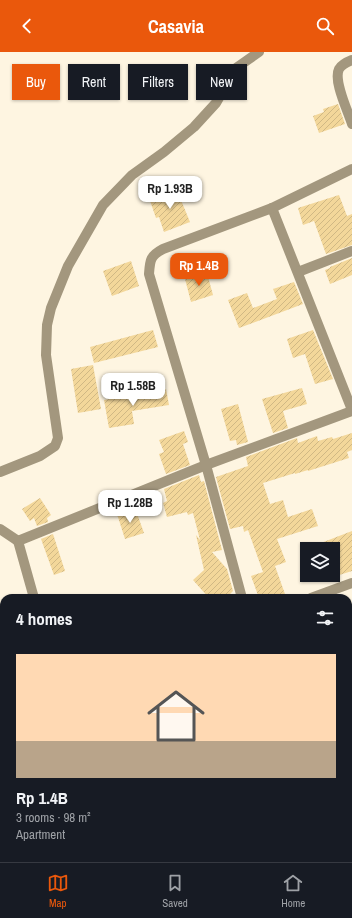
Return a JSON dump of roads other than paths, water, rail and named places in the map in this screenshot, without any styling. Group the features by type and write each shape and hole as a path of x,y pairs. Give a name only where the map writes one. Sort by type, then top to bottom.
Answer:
{"street":[{"path":"0,472 40,456 56,446 58,438 46,355 47,324 51,308 68,266 102,205 132,175 164,152 194,127 216,103 236,68 259,52"},
{"path":"352,60 343,65 338,74 338,84 352,124"},
{"path":"241,594 206,465 148,274 149,262 152,257 163,249 272,208 352,169"},
{"path":"18,542 206,465 352,410 272,208"},
{"path":"298,272 352,251"},
{"path":"0,529 18,542 33,594"},
{"path":"322,594 352,583"}]}
